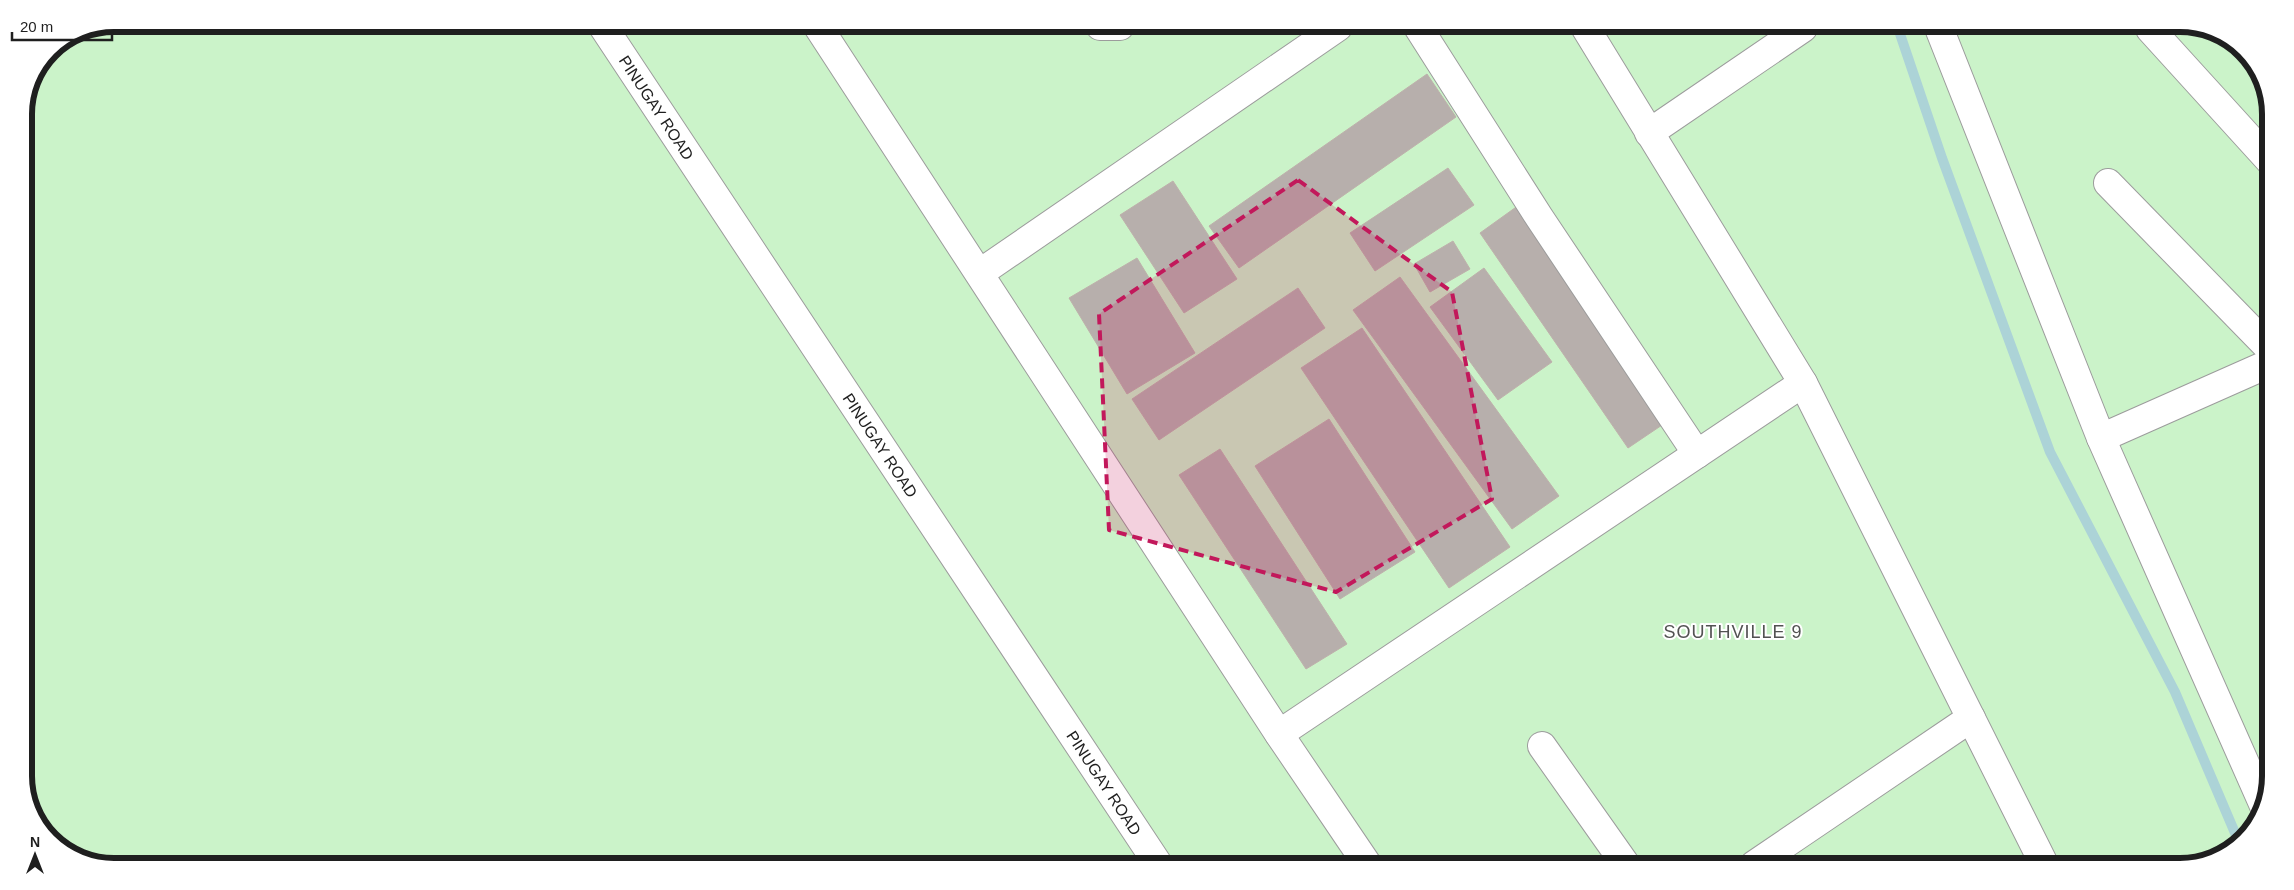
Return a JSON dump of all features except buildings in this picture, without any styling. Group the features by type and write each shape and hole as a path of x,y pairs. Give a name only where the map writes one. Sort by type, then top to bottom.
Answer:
{"street":[{"name":"PINUGAY ROAD","path":"607,32 1154,858"},
{"path":"822,32 1279,734 1362,858"},
{"path":"980,273 1331,32"},
{"path":"1421,32 1539,217 1697,454"},
{"path":"1588,32 1803,383 1971,718 2038,858"},
{"path":"1649,133 1797,32"},
{"path":"1941,32 2101,438 2256,759 2261,786"},
{"path":"2154,32 2261,151"},
{"path":"2108,183 2261,340"},
{"path":"2101,438 2261,367"},
{"path":"1279,734 1803,383"},
{"path":"1764,858 1971,718"},
{"path":"1542,746 1621,858"}],"highlighted area":[{"path":"1298,180 1452,292 1492,499 1336,592 1109,530 1099,314"}],"green space":[{"path":"115,32 2179,32 2206,37 2225,46 2244,65 2257,88 2261,110 2262,775 2257,802 2244,825 2225,844 2200,855 2179,858 115,858 88,853 69,844 60,836 60,830 55,830 50,825 39,807 33,780 32,115 34,99 46,69 69,46 83,39"}],"waterway":[{"path":"1899,32 1942,158 2050,452 2175,692 2236,834"}],"district":[{"name":"SOUTHVILLE 9","path":"1733,632"}]}
